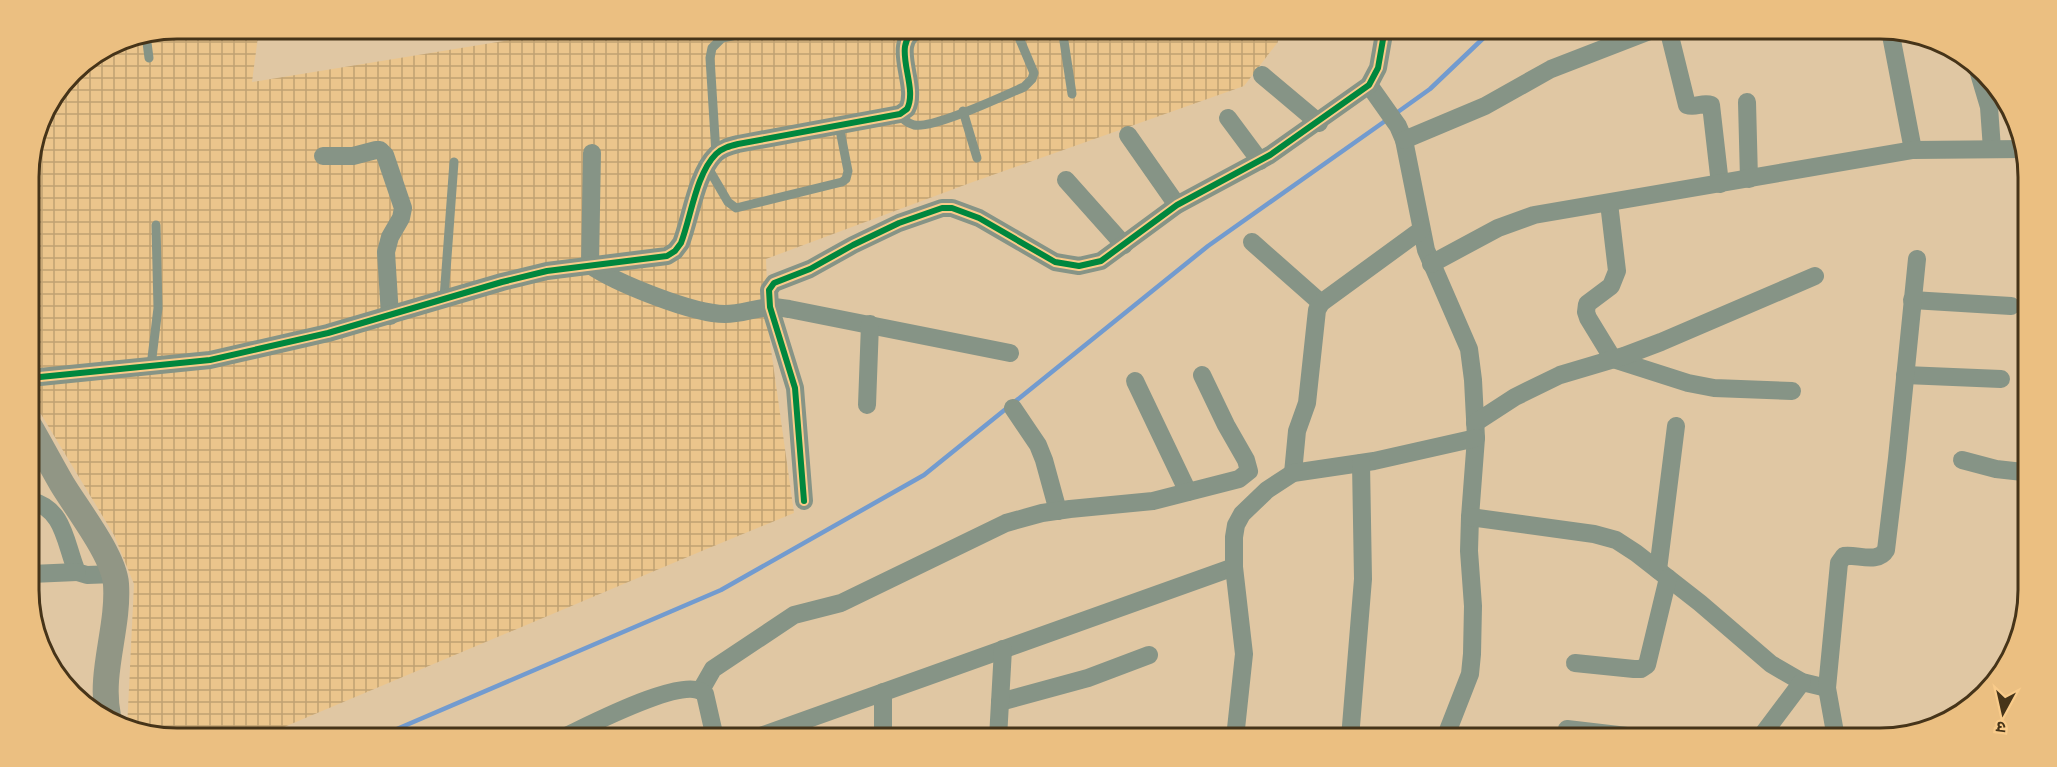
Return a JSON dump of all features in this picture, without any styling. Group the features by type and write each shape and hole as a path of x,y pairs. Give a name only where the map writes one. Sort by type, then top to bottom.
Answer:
{"street":[{"path":"39,377 210,360 390,316 444,298 547,271 667,256 675,251 683,238 712,160 725,148 900,114 907,110 910,100 904,48 906,39"},
{"path":"804,501 795,388 770,307 770,290 775,281 810,269 852,245 899,223 942,208 952,208 979,218 1048,259 1063,265 1079,266 1101,261 1178,205 1260,161 1319,123 1369,85 1378,68 1383,39"},
{"path":"1404,140 1485,106 1551,69 1629,39"},
{"path":"1671,39 1687,105 1711,105 1720,184"},
{"path":"1892,40 1912,150"},
{"path":"1262,75 1319,123"},
{"path":"1982,84 1989,107 1992,149"},
{"path":"1369,85 1398,126 1404,140 1421,230 1431,264 1469,349 1473,380 1475,430 1470,517 1472,654 1470,674 1449,728"},
{"path":"1747,102 1749,179"},
{"path":"1228,118 1260,161"},
{"path":"1128,135 1178,205"},
{"path":"1431,264 1513,222 1534,215 1912,150 2015,149"},
{"path":"323,156 352,156 380,150 390,166 403,208 386,252 390,316"},
{"path":"590,265 592,153"},
{"path":"1066,180 1124,245"},
{"path":"1609,202 1617,271 1611,286 1587,304 1586,312 1599,338 1614,359 1688,383 1714,388 1792,391"},
{"path":"1293,473 1295,442 1307,403 1316,316 1321,303 1421,230"},
{"path":"1252,242 1321,303"},
{"path":"1834,728 1827,688 1840,559 1850,555 1877,558 1883,556 1886,550 1917,259"},
{"path":"590,265 607,276 649,294 716,314 742,313 770,307 789,309 1010,353"},
{"path":"1236,728 1244,654 1234,567 1236,525 1242,514 1267,490 1293,473 1417,452 1475,430 1515,397 1560,375 1661,342 1815,276"},
{"path":"1912,300 2011,306"},
{"path":"867,405 870,324"},
{"path":"701,690 713,669 794,615 841,603 1006,523 1058,511 1153,501 1239,479 1249,471 1246,460 1202,375"},
{"path":"1905,375 2001,380"},
{"path":"1135,381 1188,492"},
{"path":"1013,408 1038,445 1058,511"},
{"path":"1575,663 1634,669 1641,669 1647,665 1663,574 1676,426"},
{"path":"1962,460 1996,469 2018,471"},
{"path":"39,461 106,556 115,574 116,602 104,699 106,709"},
{"path":"1351,728 1363,579 1361,463"},
{"path":"39,504 46,507 58,520 77,572"},
{"path":"1470,517 1594,534 1616,540 1663,574 1771,664 1802,682 1827,688"},
{"path":"803,728 883,692 1234,567"},
{"path":"39,574 77,572 87,575 115,574"},
{"path":"999,728 1003,649"},
{"path":"1000,702 1088,678 1149,655"},
{"path":"1768,728 1802,682"},
{"path":"584,728 650,698 681,689 701,690 705,694 713,728"},
{"path":"883,692 883,728"}],"lane":[{"path":"721,39 712,48 711,58 712,160 728,202 736,208 842,182 846,179 848,171 839,125"},
{"path":"900,114 905,121 917,125 932,123 1024,87 1032,79 1033,67 1020,39"},
{"path":"1064,39 1072,94"},
{"path":"147,43 149,58"},
{"path":"963,111 977,158"},
{"path":"444,298 454,162"},
{"path":"151,366 158,308 156,225"}],"shaded area":[{"path":"168,39 258,39 252,82 516,39 1277,39 1278,42 1244,86 970,183 766,259 769,335 794,513 282,728 168,728 127,719 134,584 114,535 39,411 40,159 49,124 67,93 93,67 108,57 133,46"}],"waterway":[{"path":"1395,114 1430,89 1482,39"},
{"path":"399,728 721,590 924,475 1208,246 1388,119"}],"cycle path":[{"path":"39,377 210,360 328,333 547,271 667,256 681,243 699,184 709,162 721,150 738,144 900,114 907,109 910,88 905,53 908,39"},
{"path":"804,501 795,388 770,307 769,290 774,283 810,269 899,223 942,208 952,208 979,218 1055,262 1079,266 1101,261 1177,205 1270,155 1369,85 1378,68 1383,39"}]}
